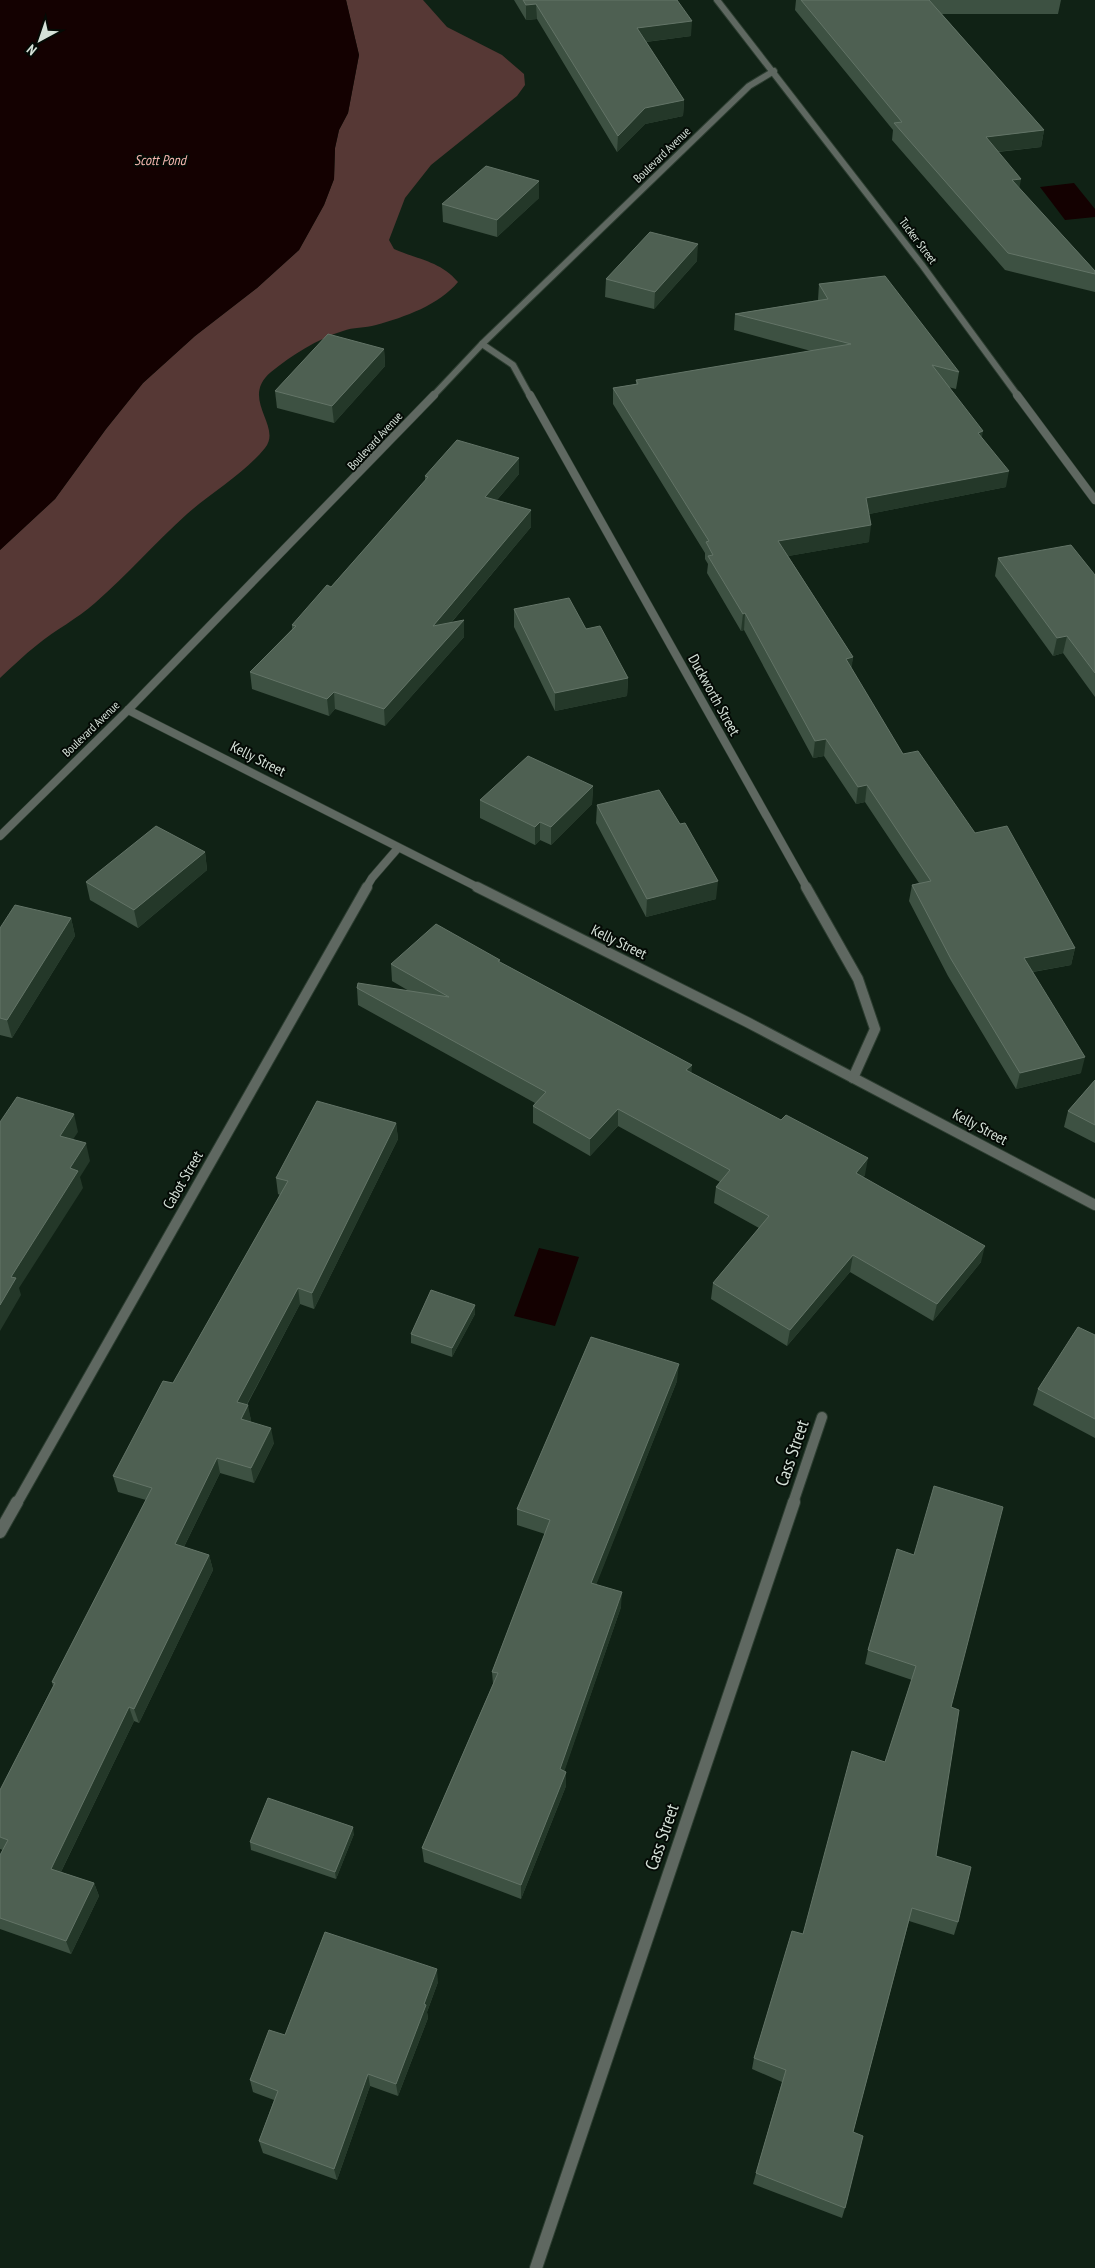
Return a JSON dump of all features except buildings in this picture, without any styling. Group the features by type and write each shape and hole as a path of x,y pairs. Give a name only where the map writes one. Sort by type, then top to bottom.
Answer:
{"street":[{"name":"Tucker Street","path":"717,0 774,71 922,265 1095,500"},
{"name":"Boulevard Avenue","path":"0,836 128,710 342,492 482,344 749,86 774,71"},
{"name":"Duckworth Street","path":"482,344 513,365 858,979 875,1029 853,1078"},
{"name":"Kelly Street","path":"128,710 398,848 747,1022 1095,1206"},
{"name":"Cabot Street","path":"0,1532 372,878 398,848"},
{"name":"Cass Street","path":"536,2268 822,1417"}],"shaded area":[{"path":"346,0 423,0 447,27 502,55 524,74 525,85 517,96 431,165 405,198 389,240 394,249 436,265 458,282 441,297 421,309 376,325 333,334 305,348 271,372 262,382 259,392 260,402 269,431 269,440 265,448 238,475 187,514 95,603 37,645 0,678 0,550 55,499 106,429 143,383 195,336 257,288 299,250 324,205 334,179 335,148 339,130 348,113 359,55"}],"water":[{"name":"Scott Pond","path":"0,0 346,0 359,55 348,113 339,130 335,148 334,179 324,205 299,250 257,288 195,336 143,383 106,429 55,499 0,550"},
{"path":"1074,183 1095,209 1095,217 1065,220 1040,187"},
{"path":"539,1248 579,1257 555,1326 514,1316"}]}
